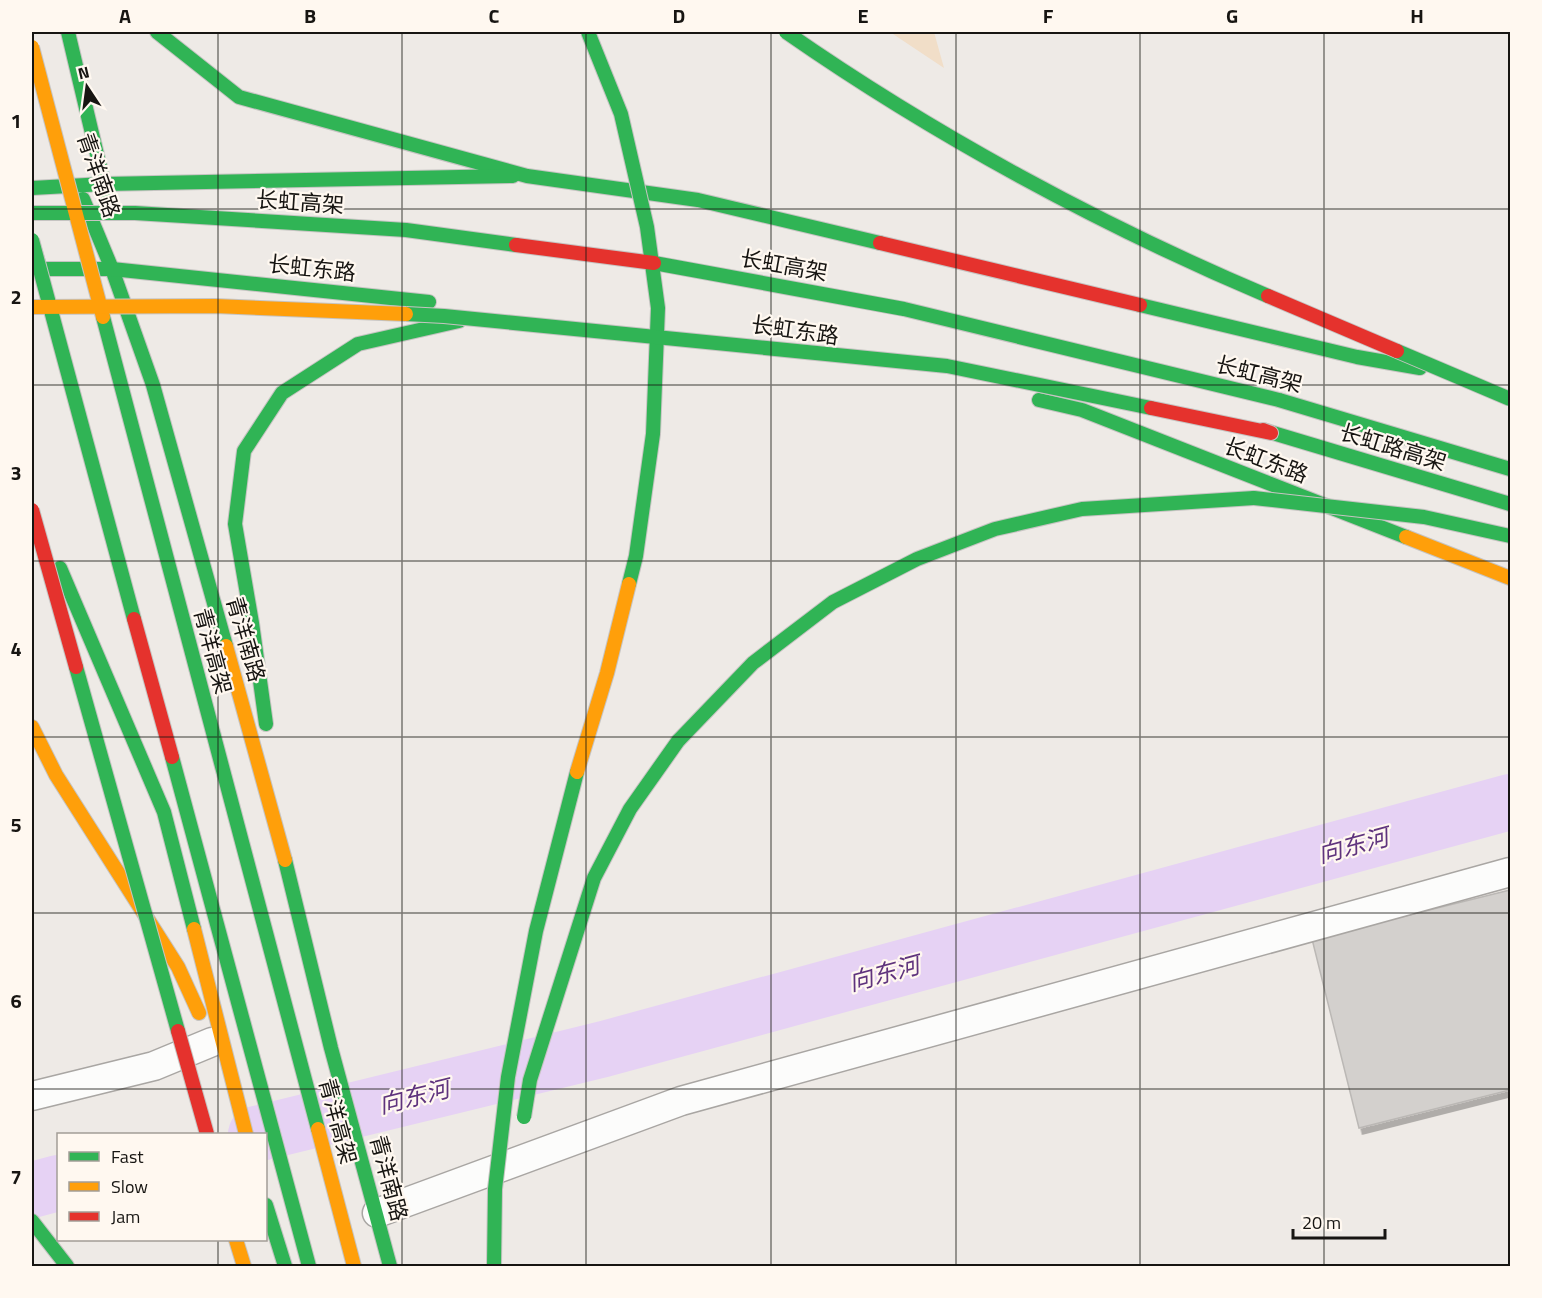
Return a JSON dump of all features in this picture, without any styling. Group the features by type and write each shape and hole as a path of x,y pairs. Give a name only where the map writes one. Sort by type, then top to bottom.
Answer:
{"main road":[{"name":"青洋南路","path":"32,32 78,185 112,268 153,385 282,842 332,1048 390,1266"},
{"path":"68,32 104,184"},
{"path":"81,32 104,184 112,268"},
{"path":"157,32 239,97 527,176 698,200 1357,357 1510,384"},
{"path":"494,1266 495,1189 508,1077 536,931 576,775 607,673 636,556 653,434 658,308 647,227 621,114 588,32"},
{"path":"786,32 845,73 1020,176 1197,266 1510,399"},
{"name":"青洋高架","path":"32,47 354,1266"},
{"path":"32,188 104,184 527,176"},
{"path":"32,203 135,213"},
{"name":"长虹高架","path":"32,213 135,213 406,230 668,265 904,309 1279,400 1510,470"},
{"path":"32,241 36,270"},
{"path":"32,241 309,1266"},
{"name":"长虹东路","path":"36,270 112,268 510,310 900,366 1082,410 1510,578"},
{"path":"32,307 215,306"},
{"path":"32,316 215,306"},
{"name":"长虹路高架","path":"215,306 444,316 947,366 1267,431 1510,504"},
{"path":"282,842 252,623 235,524 244,452 282,393 358,344 510,310"},
{"path":"32,497 164,812 246,1133"},
{"path":"523,1127 530,1080 594,878 630,809 678,741 753,663 833,602 917,559 995,530 1083,509 1254,498 1424,517 1510,536"},
{"path":"32,510 207,1133"},
{"path":"32,727 56,775 178,967 212,1042 228,1069"},
{"path":"515,1173 519,1150"},
{"path":"500,1266 509,1208"},
{"path":"267,1212 285,1266"},
{"path":"32,1221 67,1266"},
{"path":"237,1241 244,1266"}],"street":[{"path":"373,1201 681,1101 1510,872"},
{"path":"32,1096 154,1066 212,1042"}],"shaded area":[{"path":"890,32 934,32 944,68"}],"building":[{"path":"1510,890 1510,1090 1359,1128 1312,939"}],"waterway":[{"name":"向东河","path":"260,1133 604,1049 1510,802"},
{"name":"向东河","path":"32,1190 57,1183"}],"traffic: fast":[{"path":"68,32 104,184 106,204"},
{"path":"157,32 239,97 527,176 698,200 880,243"},
{"path":"588,32 621,114 647,227 658,308 653,434 636,556 629,584"},
{"path":"786,32 900,107 1020,176 1143,240 1268,296"},
{"path":"32,188 104,184 513,176"},
{"path":"83,199 112,269 153,385 226,646"},
{"path":"32,213 135,213 406,230 516,245"},
{"path":"32,240 134,619"},
{"path":"32,242 40,269 112,269 429,302"},
{"path":"654,263 904,309 1279,400"},
{"path":"1140,305 1357,357 1420,368"},
{"path":"406,314 947,366 1151,408"},
{"path":"103,317 318,1129"},
{"path":"266,724 235,524 244,451 282,393 358,344 459,321"},
{"path":"1397,351 1510,399"},
{"path":"1039,400 1082,410 1406,537"},
{"path":"1279,400 1510,469"},
{"path":"1263,430 1510,504"},
{"path":"678,741 753,663 833,602 917,559 995,529 1082,509 1254,498"},
{"path":"1254,498 1424,517 1510,536"},
{"path":"60,568 164,812 194,929"},
{"path":"76,667 178,1031"},
{"path":"524,1117 530,1080 594,878 630,809 678,741"},
{"path":"172,757 309,1266"},
{"path":"494,1266 495,1189 508,1077 536,931 577,772"},
{"path":"285,860 331,1048 390,1266"},
{"path":"267,1208 285,1266"},
{"path":"32,1221 67,1266"}],"traffic: slow":[{"path":"32,47 103,317"},
{"path":"32,307 215,306 406,314"},
{"path":"1406,537 1510,578"},
{"path":"577,772 607,673 629,584"},
{"path":"226,646 285,860"},
{"path":"32,727 56,775 178,967 199,1013"},
{"path":"194,929 246,1133"},
{"path":"318,1129 354,1266"},
{"path":"236,1241 244,1266"}],"traffic: jam":[{"path":"880,243 1140,305"},
{"path":"516,245 654,263"},
{"path":"1268,296 1397,351"},
{"path":"1151,408 1271,433 1263,430"},
{"path":"32,510 76,667"},
{"path":"134,619 172,757"},
{"path":"178,1031 207,1133"}]}
